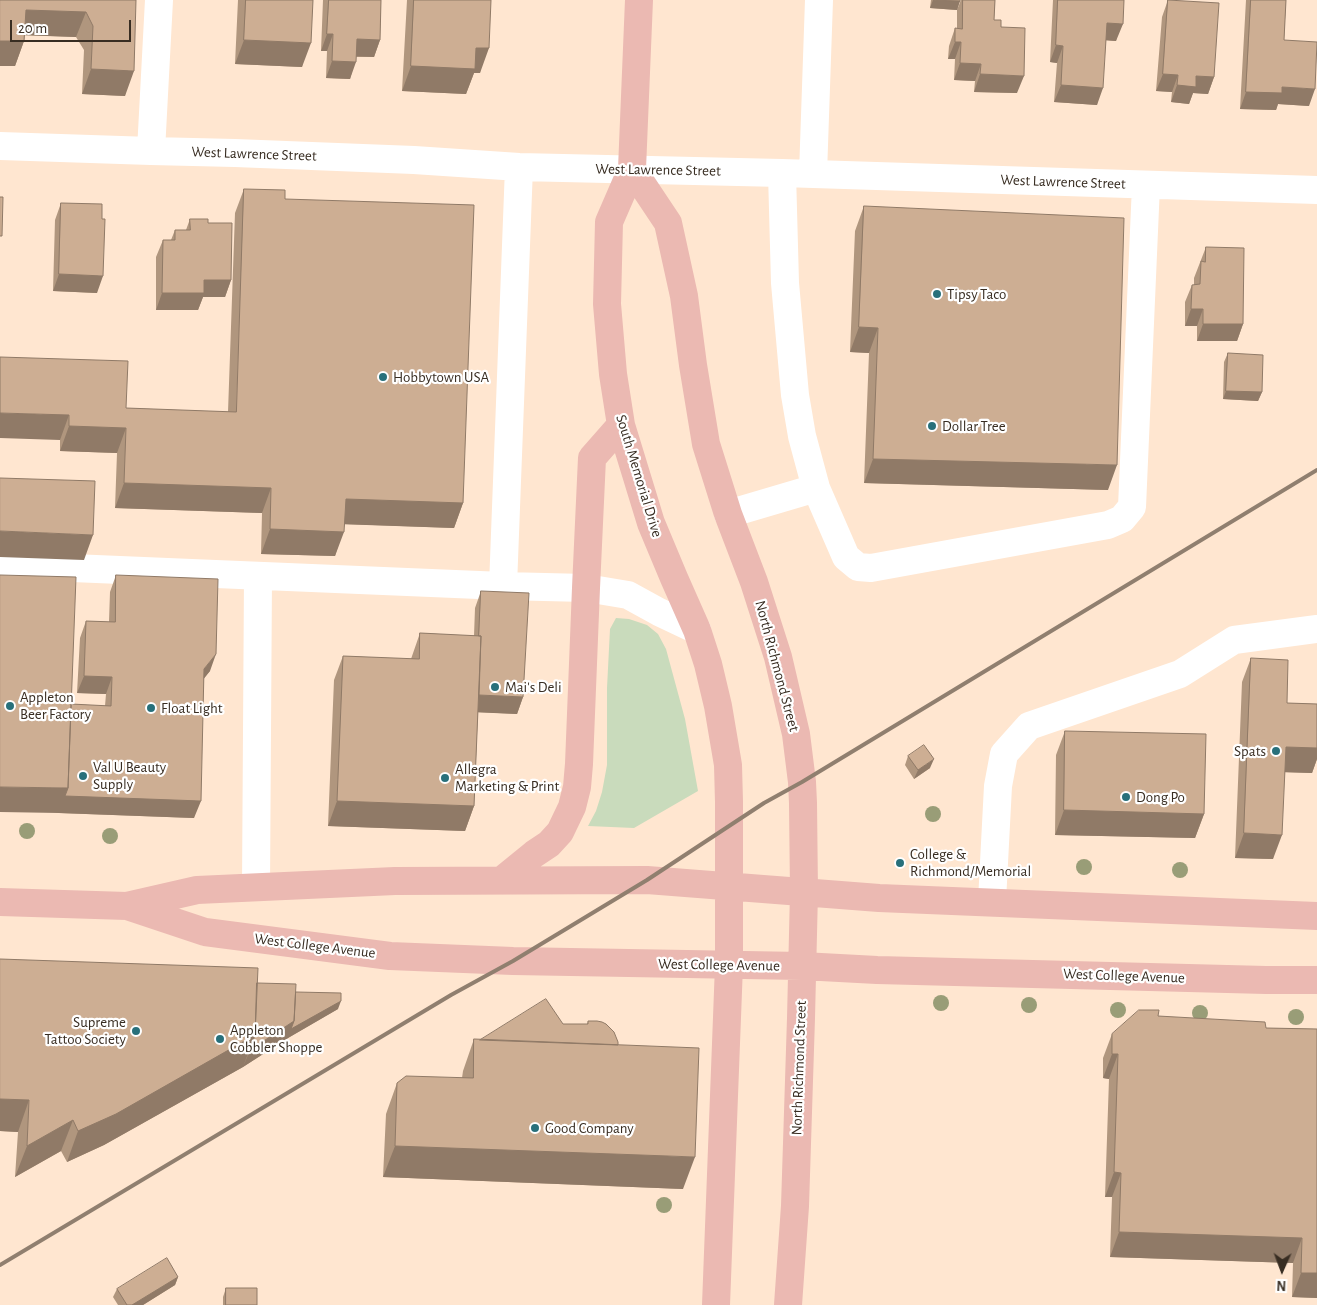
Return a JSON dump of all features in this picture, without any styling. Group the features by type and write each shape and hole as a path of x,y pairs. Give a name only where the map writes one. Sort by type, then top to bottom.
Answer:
{"main road":[{"name":"South Memorial Drive","path":"639,0 632,169 609,222 607,304 613,374 621,425 651,523 697,630 708,664 718,706 728,765 729,965"},
{"name":"North Richmond Street","path":"632,169 668,223 684,296 706,444 728,514 754,582 778,657 796,734 802,782 804,892 795,1206 788,1305"},
{"path":"502,880 549,844 560,832 574,800 579,764 592,458 621,425"},
{"name":"West College Avenue","path":"0,902 127,906 197,890 256,887 395,881 646,880 879,898 1317,916"},
{"name":"West College Avenue","path":"127,906 205,932 390,956 513,961 802,966 887,970 1317,980"},
{"path":"716,1305 729,965"}],"street":[{"path":"151,151 160,0"},
{"path":"813,174 819,0"},
{"name":"West Lawrence Street","path":"0,146 414,160 519,167 782,173 1317,190"},
{"path":"503,586 519,167"},
{"path":"782,173 785,283 794,385 802,436 816,488 846,557 858,567 871,568 1108,525 1122,519 1132,508 1146,184"},
{"path":"728,514 816,488"},
{"path":"0,565 586,588 628,595 697,630"},
{"path":"256,887 258,576"},
{"path":"992,902 998,786 1004,754 1029,726 1180,674 1234,640 1317,629"}],"green space":[{"path":"616,618 629,619 647,625 658,634 666,649 685,719 698,791 634,828 588,826 596,811 602,792 607,765 607,688 610,629"}],"building":[{"path":"0,0 136,0 134,71 91,69 93,26 86,12 26,10 24,41 0,41"},
{"path":"246,0 313,0 311,43 244,40"},
{"path":"329,0 381,0 380,40 357,39 356,62 332,61 333,34 327,34"},
{"path":"414,0 491,0 489,48 476,48 475,69 411,66"},
{"path":"963,0 995,0 994,20 1001,20 1001,27 1025,28 1024,76 980,74 981,64 960,63 961,42 955,42 955,28 962,29"},
{"path":"1058,0 1124,0 1123,24 1107,23 1103,88 1061,85 1063,46 1056,45"},
{"path":"1168,0 1219,3 1214,77 1196,76 1196,87 1177,85 1178,75 1163,74"},
{"path":"1251,0 1286,0 1284,40 1317,42 1315,89 1282,87 1282,93 1246,92"},
{"path":"244,189 285,190 285,199 474,205 463,503 346,499 344,532 270,529 271,488 124,483 126,428 69,426 69,415 0,413 0,357 128,361 126,408 236,412"},
{"path":"0,197 3,197 2,236 0,236"},
{"path":"61,203 102,204 102,219 105,219 103,276 59,274"},
{"path":"864,206 1124,218 1117,465 873,459 878,328 859,327"},
{"path":"190,219 208,219 208,223 232,223 231,280 204,280 204,293 162,293 163,240 175,240 175,230 190,230"},
{"path":"1206,247 1244,248 1243,324 1203,324 1203,309 1191,309 1192,285 1200,284 1201,261 1205,262"},
{"path":"1228,353 1263,355 1262,392 1226,391"},
{"path":"0,478 95,481 93,535 0,531"},
{"path":"0,575 76,577 68,788 0,787"},
{"name":"Float Light","path":"116,575 218,579 216,654 204,669 201,801 65,796 68,788 71,704 111,706 112,677 84,676 86,621 115,622"},
{"name":"Mai's Deli","path":"481,591 529,593 523,697 479,695"},
{"path":"420,633 481,636 474,806 337,801 343,656 419,659"},
{"name":"Spats","path":"1251,658 1288,660 1287,703 1317,704 1317,748 1286,747 1282,835 1244,833"},
{"name":"Dong Po","path":"1065,731 1206,734 1204,814 1064,810"},
{"path":"924,745 934,759 918,770 908,756"},
{"path":"0,959 258,968 255,1035 116,1114 78,1131 73,1120 27,1146 29,1100 0,1099"},
{"path":"257,983 296,984 294,1021 250,1050 255,1035"},
{"path":"296,992 341,993 341,1001 291,1029 294,1021"},
{"path":"546,999 563,1024 588,1024 588,1021 602,1022 614,1032 618,1045 480,1040"},
{"path":"1139,1010 1159,1010 1158,1016 1265,1022 1266,1028 1317,1029 1317,1273 1301,1273 1302,1238 1119,1232 1121,1173 1114,1172 1118,1054 1112,1054 1112,1034"},
{"name":"Good Company","path":"474,1039 699,1048 695,1157 395,1146 397,1083 406,1076 473,1078"},
{"path":"167,1258 178,1277 132,1305 127,1305 117,1289"},
{"path":"226,1288 257,1288 257,1305 226,1305"}],"railway":[{"path":"0,1265 451,995 513,961 647,880 764,803 802,782 1317,470"}],"place":[{"name":"Tipsy Taco","path":"937,294"},
{"name":"Hobbytown USA","path":"383,377"},
{"name":"Dollar Tree","path":"932,426"},
{"name":"Mai's Deli","path":"495,687"},
{"name":"Appleton Beer Factory","path":"10,706"},
{"name":"Float Light","path":"151,708"},
{"name":"Spats","path":"1276,751"},
{"name":"Val U Beauty Supply","path":"83,776"},
{"name":"Allegra Marketing & Print","path":"445,778"},
{"name":"Dong Po","path":"1126,797"},
{"name":"College & Richmond/Memorial","path":"900,863"},
{"name":"Supreme Tattoo Society","path":"136,1031"},
{"name":"Appleton Cobbler Shoppe","path":"220,1039"},
{"name":"Good Company","path":"535,1128"}]}
